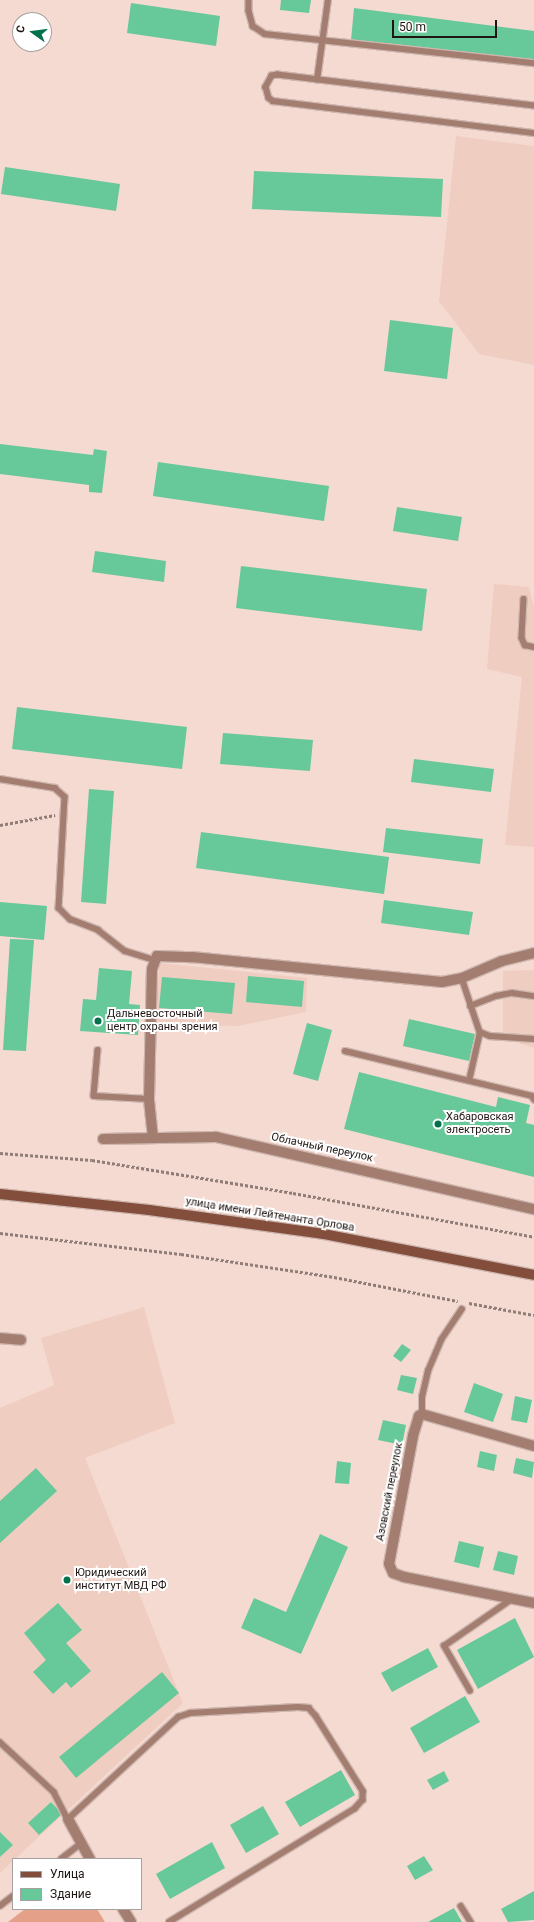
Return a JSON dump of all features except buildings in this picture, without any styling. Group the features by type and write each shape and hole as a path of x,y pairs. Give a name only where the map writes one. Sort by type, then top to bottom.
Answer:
{"main road":[{"name":"улица имени Лейтенанта Орлова","path":"0,1194 156,1210 324,1234 534,1275"}],"street":[{"path":"153,1138 149,1099 154,960 157,956 170,955 442,982 462,978 502,961 534,953"},
{"name":"Облачный переулок","path":"103,1139 216,1137 534,1209"},
{"path":"0,1338 21,1340"},
{"path":"422,1414 534,1446"},
{"name":"Азовский переулок","path":"422,1414 418,1419 413,1436 392,1540 389,1564 396,1575 512,1599"},
{"path":"512,1599 534,1603"},
{"path":"68,1819 80,1844 89,1858"},
{"path":"124,1910 131,1922"}],"lane":[{"path":"249,0 250,18 253,26 265,34 534,63"},
{"path":"317,80 321,41 328,0"},
{"path":"534,106 272,76 268,81 266,92 273,101 534,133"},
{"path":"524,599 522,638 525,645 534,647"},
{"path":"0,779 55,788 65,797 59,908 70,919 98,930 124,951 154,960"},
{"path":"462,978 470,1006 480,1032 469,1081"},
{"path":"470,1006 496,996 512,993 534,996"},
{"path":"480,1032 490,1036 534,1039"},
{"path":"98,1050 94,1096 149,1099"},
{"path":"345,1051 532,1096 534,1099"},
{"path":"422,1414 422,1397 428,1371 441,1340 462,1309"},
{"path":"470,1691 444,1646 512,1599"},
{"path":"0,1742 54,1792 68,1819 178,1718 190,1713 298,1707 309,1708 363,1791 363,1800 355,1809 170,1922"},
{"path":"62,1858 80,1844"},
{"path":"0,1906 12,1897"},
{"path":"461,1906 471,1922"}],"path":[{"path":"0,825 64,814"},
{"path":"0,1153 100,1162 293,1193 534,1237"},
{"path":"0,1233 181,1254 334,1277 534,1315"}],"shaded area":[{"path":"456,136 534,146 534,365 479,354 439,301"},
{"path":"494,584 529,587 534,608 534,847 505,845 522,677 487,669"},
{"path":"159,963 307,978 306,1012 238,1026 157,1025"},
{"path":"534,970 534,1048 503,1038 503,971"},
{"name":"Юридический институт МВД РФ","path":"144,1307 175,1423 85,1458 183,1703 16,1858 12,1858 12,1862 0,1873 0,1408 54,1385 41,1338"},
{"path":"24,1910 98,1910 105,1922 8,1922"}],"place":[{"name":"Дальневосточный центр охраны зрения","path":"98,1021"},
{"name":"Хабаровская электросеть","path":"438,1124"},
{"name":"Юридический институт МВД РФ","path":"67,1580"}]}
